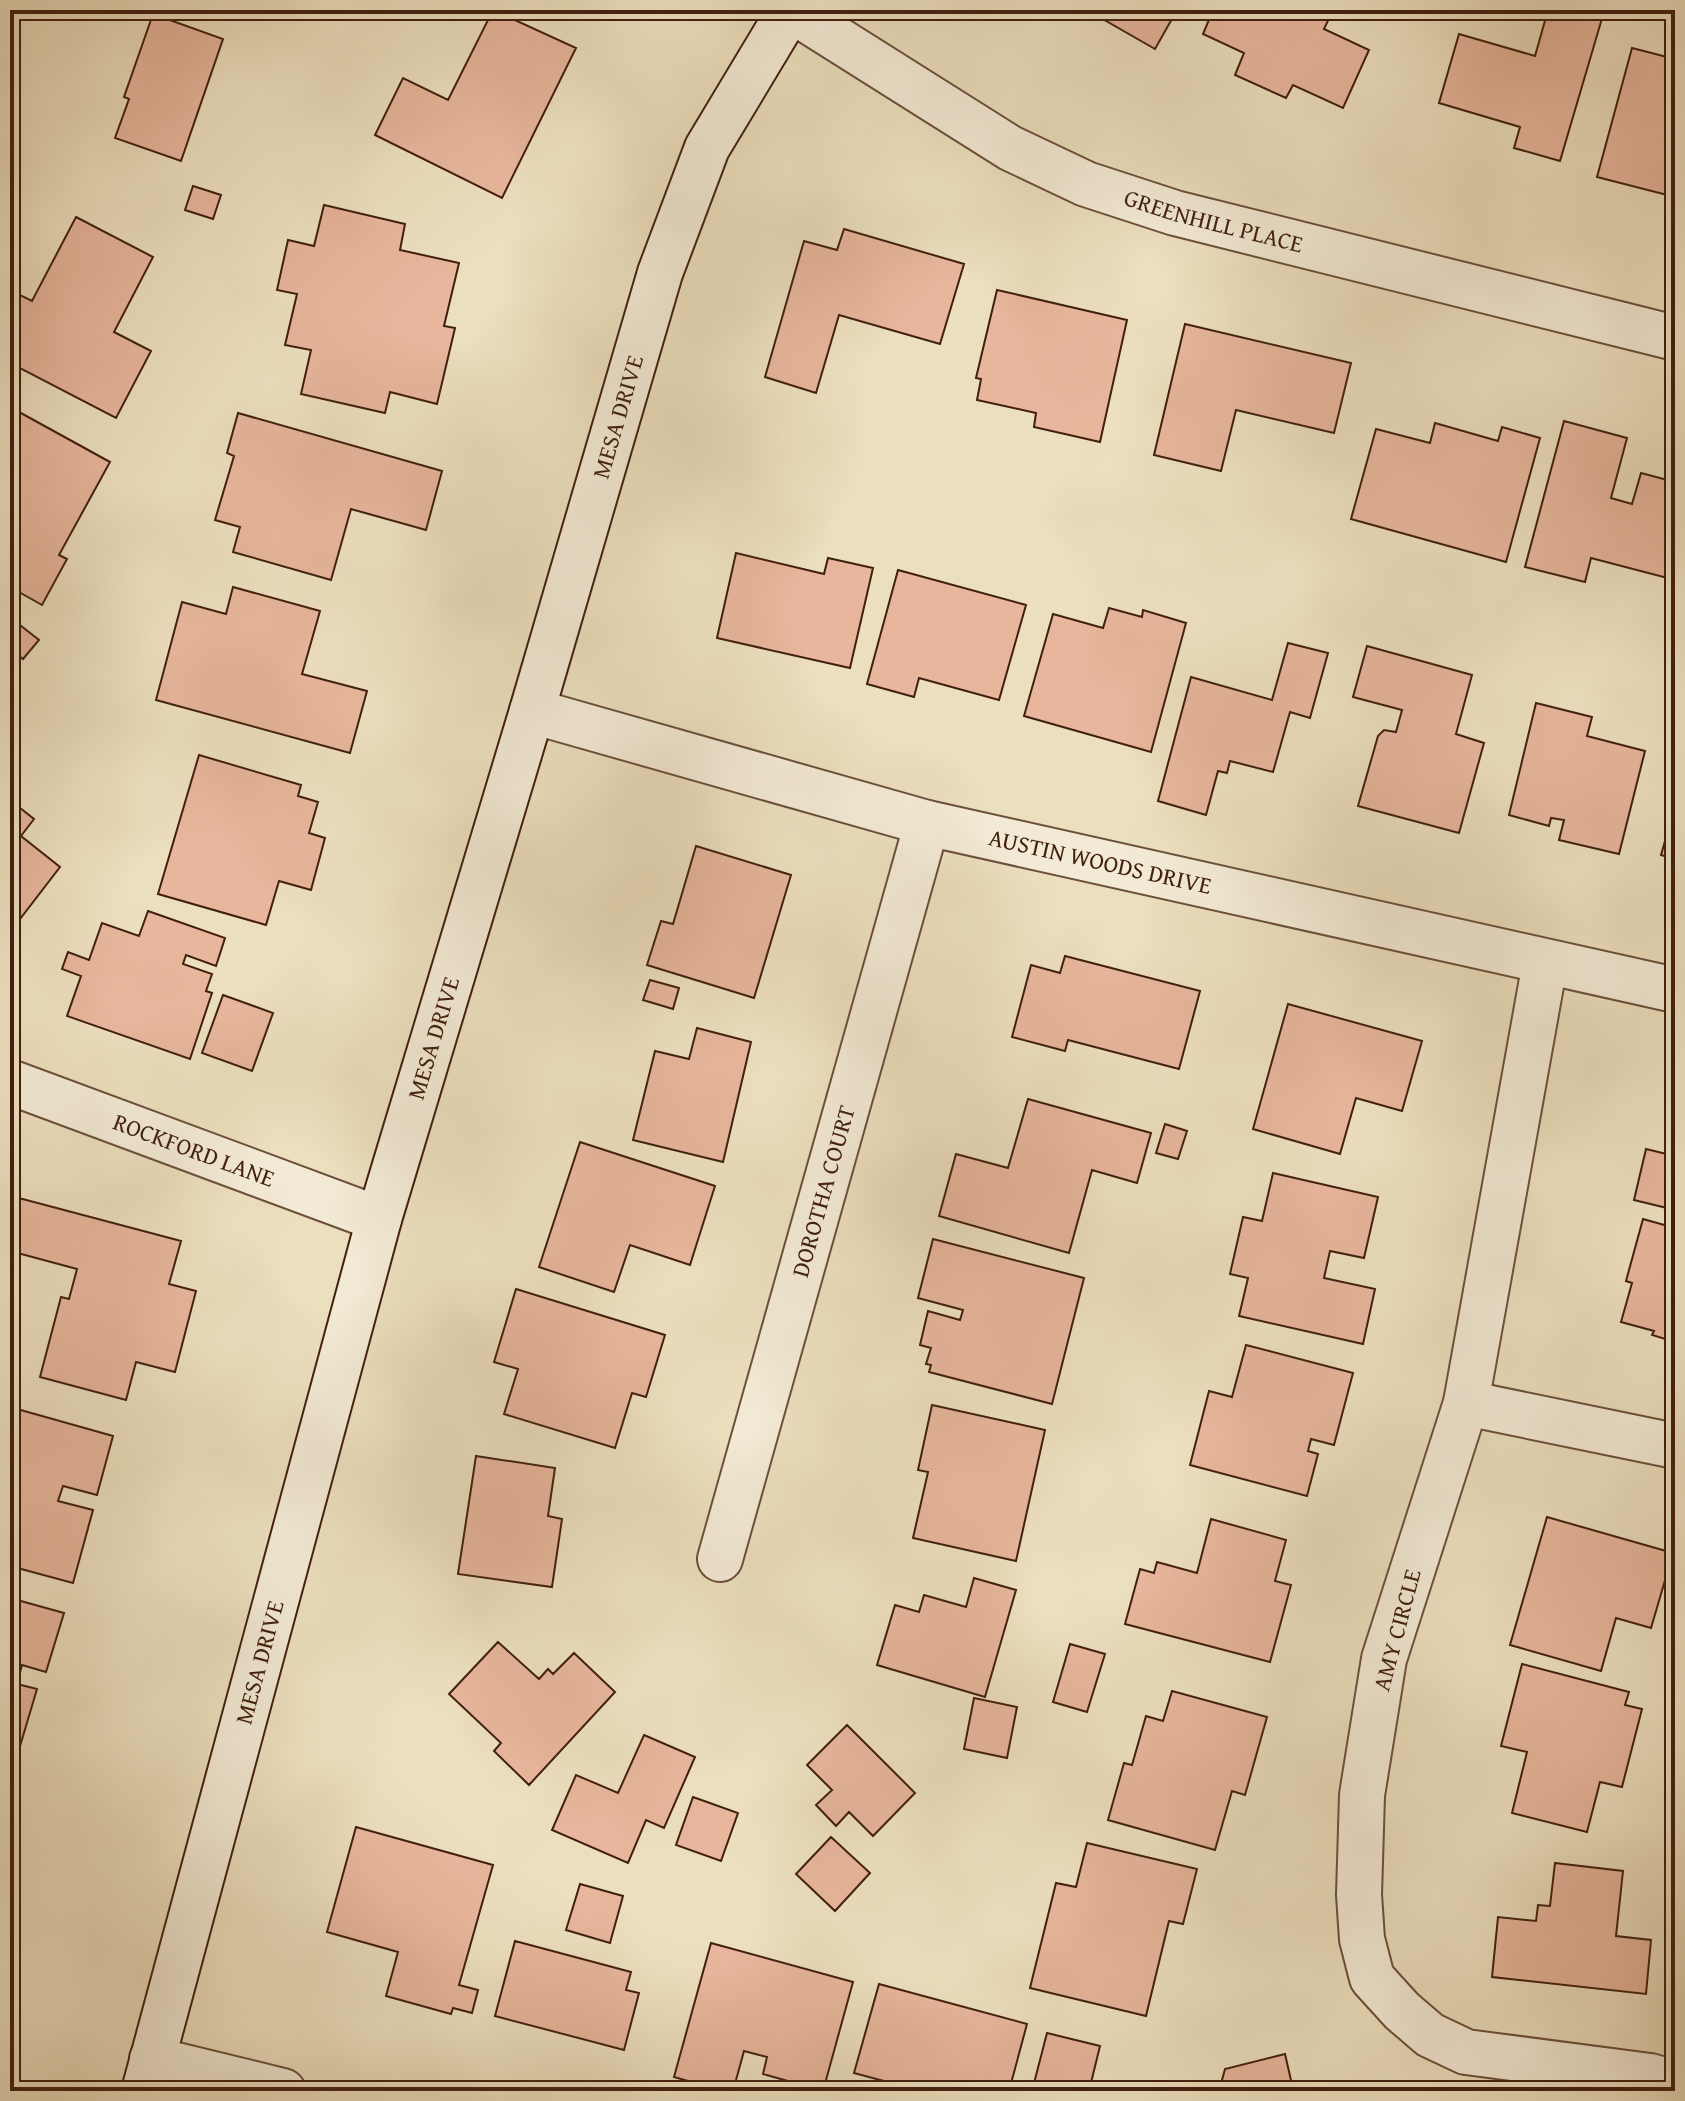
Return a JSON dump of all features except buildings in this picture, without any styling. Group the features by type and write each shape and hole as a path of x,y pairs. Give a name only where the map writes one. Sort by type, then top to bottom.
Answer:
{"street":[{"name":"GREENHILL PLACE","path":"791,10 1010,148 1086,184 1175,213 1675,338"},
{"name":"MESA DRIVE","path":"148,2075 379,1219 660,273 707,148 791,10"},
{"name":"AUSTIN WOODS DRIVE","path":"532,711 927,823 1675,990"},
{"name":"DOROTHA COURT","path":"720,1559 927,823"},
{"name":"AMY CIRCLE","path":"1545,963 1466,1403 1384,1659 1362,1809 1359,1895 1362,1939 1372,1978 1402,2011 1430,2035 1466,2052 1650,2076 1675,2083"},
{"name":"ROCKFORD LANE","path":"10,1082 379,1219"},
{"path":"1466,1403 1675,1446"},
{"path":"148,2075 283,2091"}]}
